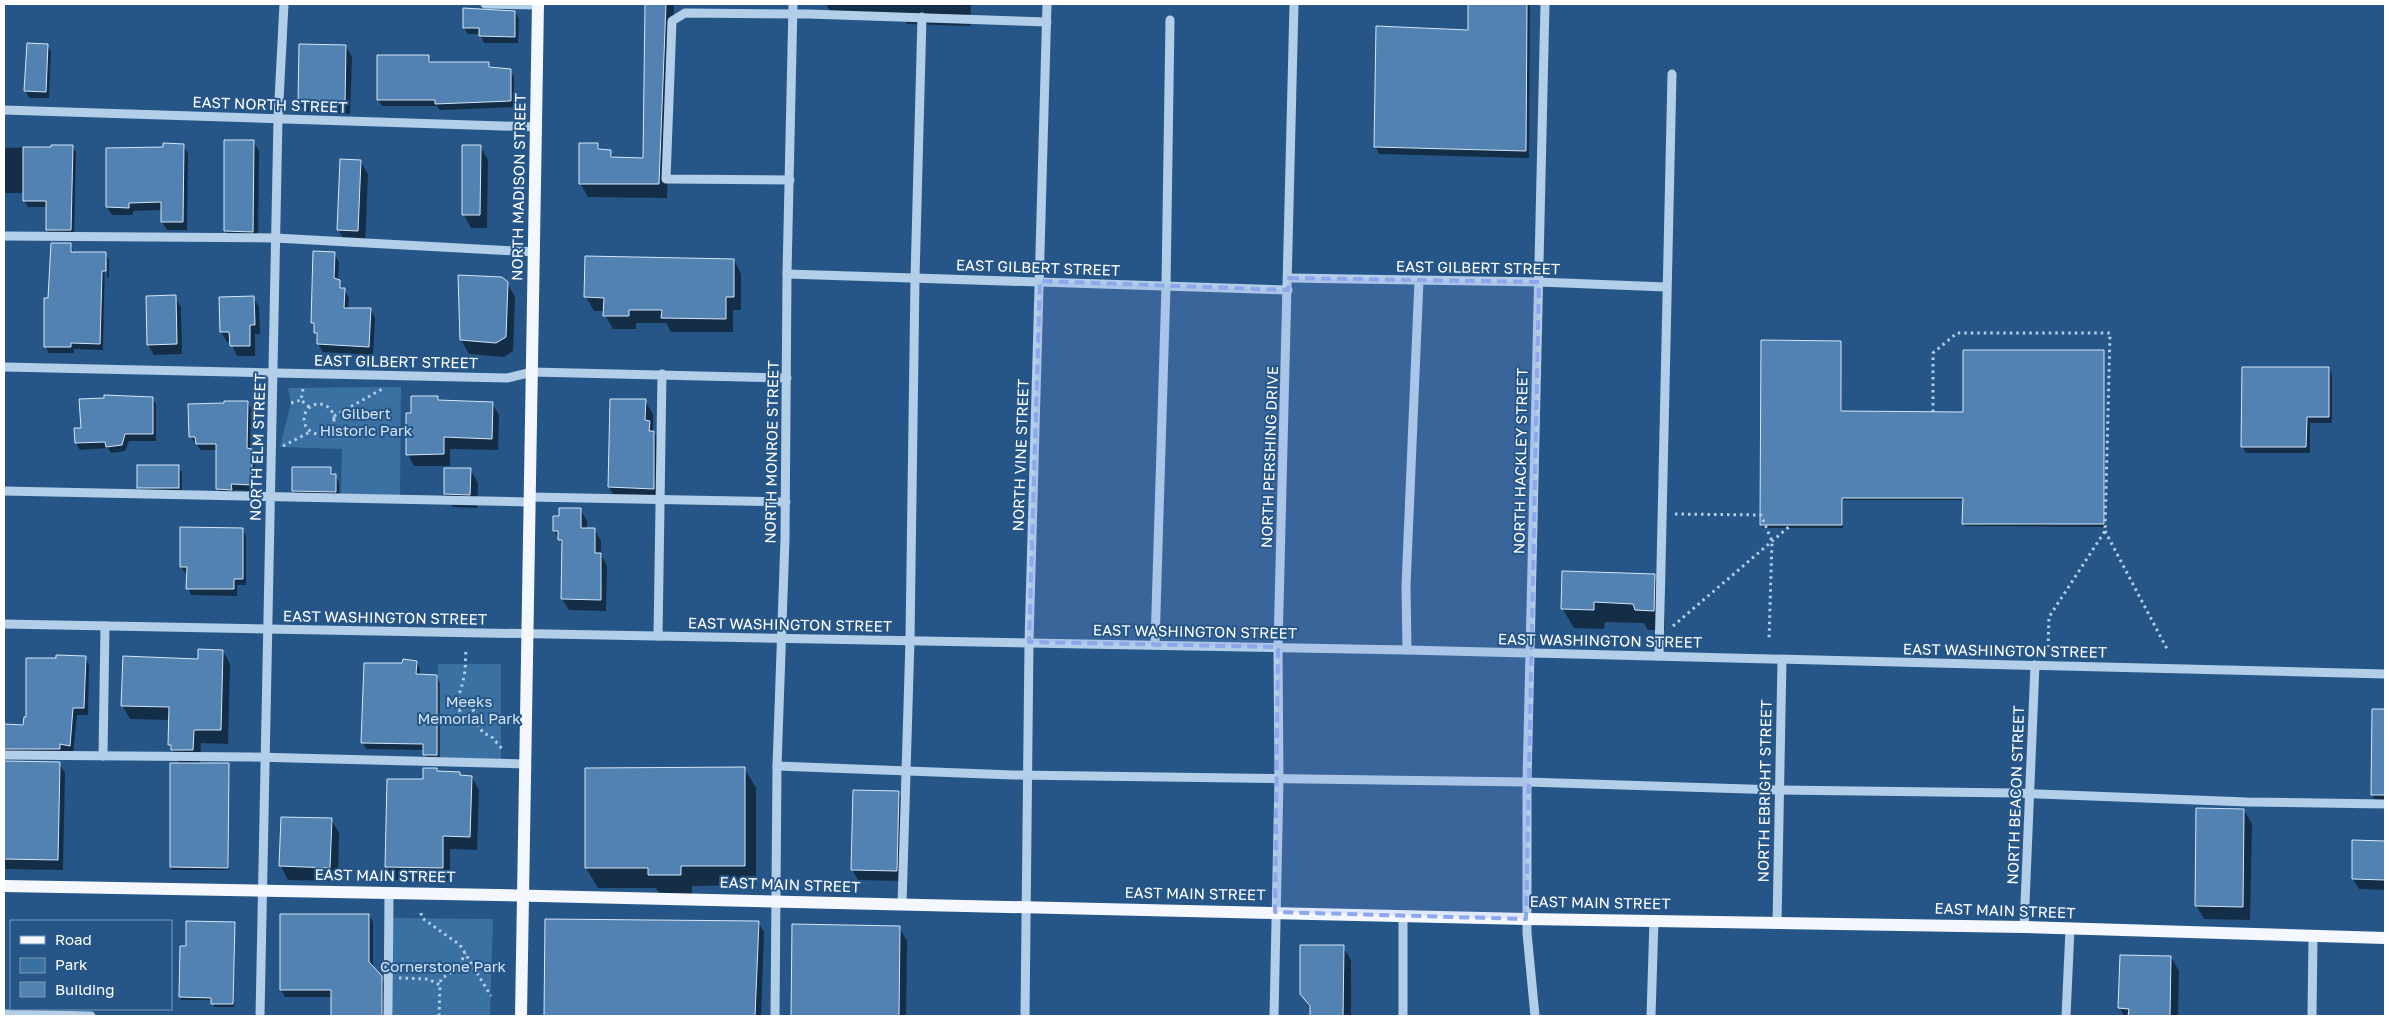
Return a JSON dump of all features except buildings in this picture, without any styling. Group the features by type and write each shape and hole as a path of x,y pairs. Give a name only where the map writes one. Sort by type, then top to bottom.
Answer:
{"main road":[{"name":"NORTH MADISON STREET","path":"520,1016 524,895 529,500 539,4"},
{"name":"EAST MAIN STREET","path":"4,886 524,895 1026,908 2024,927 2385,938"}],"street":[{"name":"NORTH ELM STREET","path":"260,1016 269,497 274,373 275,238 278,119 284,4"},
{"path":"485,4 539,4"},
{"name":"NORTH VINE STREET","path":"1025,1016 1029,642 1047,4"},
{"name":"NORTH PERSHING DRIVE","path":"1274,1016 1279,780 1278,648 1294,4"},
{"name":"NORTH HACKLEY STREET","path":"1535,1016 1528,960 1526,918 1527,782 1544,4"},
{"path":"790,180 666,179 672,21 684,13 793,8 922,17 1047,22"},
{"name":"NORTH MONROE STREET","path":"775,1016 777,766 780,660 783,639 786,502 787,274 793,8"},
{"path":"902,904 910,640 915,278 922,17"},
{"path":"1155,644 1166,286 1170,20"},
{"path":"1659,656 1672,74"},
{"name":"EAST NORTH STREET","path":"4,110 536,127"},
{"path":"4,236 275,238 535,252"},
{"name":"EAST GILBERT STREET","path":"787,274 1288,290"},
{"name":"EAST GILBERT STREET","path":"1288,278 1539,282 1666,287"},
{"path":"1407,650 1406,586 1419,280"},
{"name":"EAST GILBERT STREET","path":"4,367 507,378 532,372 787,378"},
{"path":"658,636 662,374"},
{"path":"4,491 269,497 529,500 660,499 786,502"},
{"name":"EAST WASHINGTON STREET","path":"4,624 527,635 1155,644 2385,674"},
{"path":"103,756 105,626"},
{"name":"NORTH EBRIGHT STREET","path":"1777,923 1782,660"},
{"name":"NORTH BEACON STREET","path":"2024,927 2035,665"},
{"path":"4,755 526,764"},
{"path":"777,766 1028,775 1527,782 1779,790 2030,794 2247,802 2385,804"},
{"path":"388,1016 389,893"},
{"path":"1403,1016 1404,915"},
{"path":"1651,1016 1654,920"},
{"path":"2066,1016 2070,929"},
{"path":"2312,1016 2313,936"},
{"path":"4,1014 92,1016"}],"path":[{"path":"1933,412 1933,353 1957,333 2110,333 2105,531 2167,649"},
{"path":"334,416 388,386"},
{"path":"301,400 302,389"},
{"path":"301,400 309,407"},
{"path":"291,403 301,400"},
{"path":"317,404 326,406 334,416 333,426 326,434 320,435 310,432 303,420 309,407 317,404"},
{"path":"280,447 310,432"},
{"path":"1662,514 1761,516 1772,541 1769,640"},
{"path":"1660,638 1791,525"},
{"path":"2048,647 2049,617 2105,531"},
{"path":"466,652 464,679 458,699 458,708 463,718 476,721"},
{"path":"458,708 465,704 472,705 476,721 484,733 491,736 504,751"},
{"path":"421,913 422,918 460,945 491,996"},
{"path":"439,1016 440,985 442,979 462,964 464,953"},
{"path":"388,978 428,979 440,985"}],"highlighted area":[{"path":"1289,278 1539,282 1526,919 1275,912 1278,647 1029,642 1040,281 1288,290"}],"green space":[{"name":"Gilbert Historic Park","path":"401,387 400,496 341,495 342,449 280,447 291,403 288,388"},
{"name":"Meeks Memorial Park","path":"438,664 501,664 501,760 433,759 433,745 437,745"},
{"name":"Cornerstone Park","path":"393,918 493,919 490,1016 393,1016"}]}
